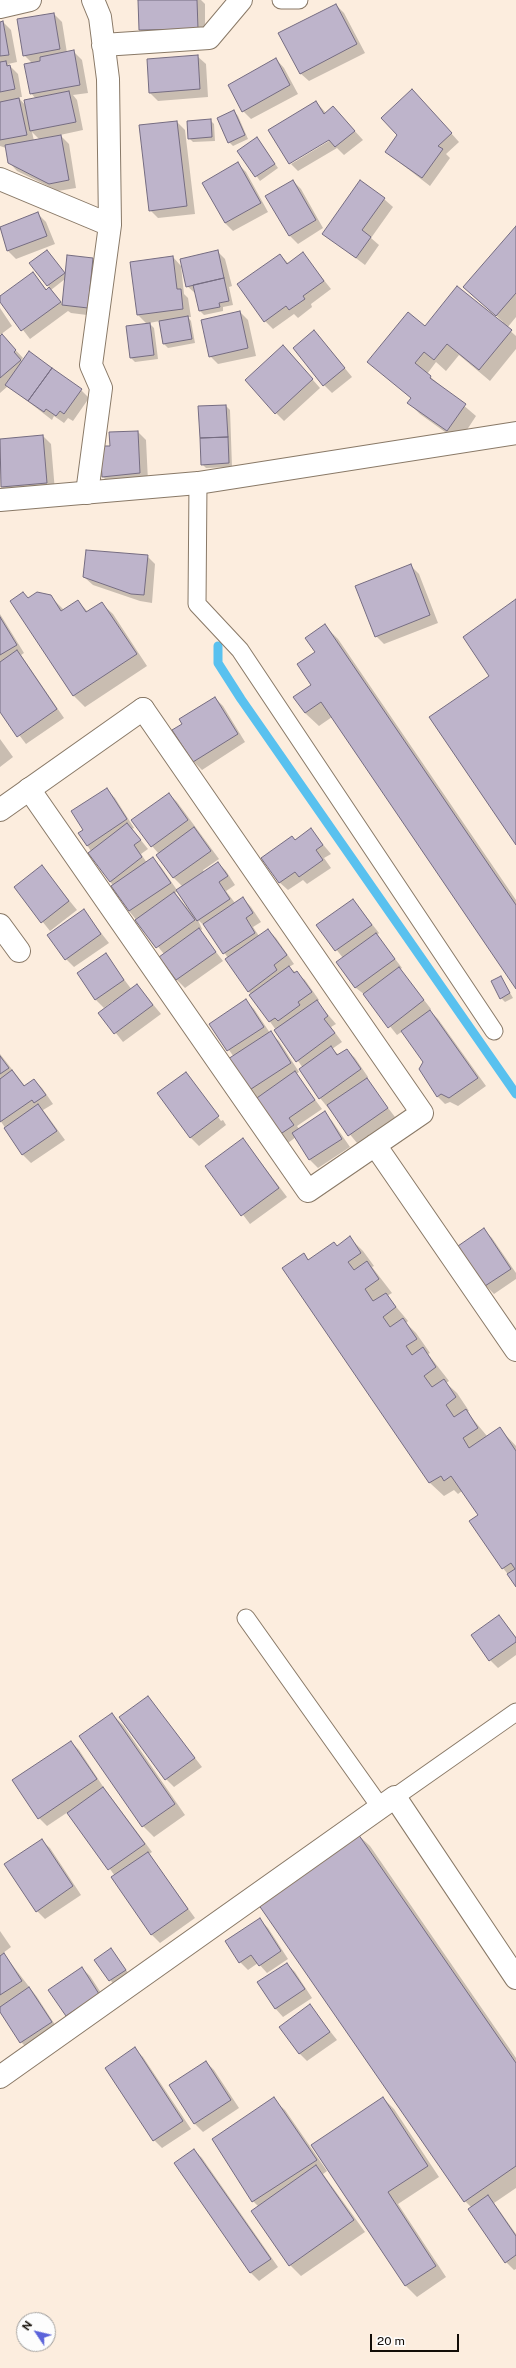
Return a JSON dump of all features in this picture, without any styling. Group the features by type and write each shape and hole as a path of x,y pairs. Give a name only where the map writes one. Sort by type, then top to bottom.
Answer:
{"street":[{"path":"0,7 30,0"},
{"path":"87,493 101,388 91,365 110,225 108,79 100,17 93,0"},
{"path":"103,45 209,38 241,0"},
{"path":"0,179 110,225"},
{"path":"0,500 198,483 516,433"},
{"path":"0,810 29,789 143,709 422,1113 308,1191 29,789"},
{"path":"0,926 19,951"},
{"path":"375,1145 516,1350"},
{"path":"0,2077 388,1803 516,1978"}],"lane":[{"path":"281,0 299,0"},
{"path":"198,483 197,604 240,650 494,1031"},
{"path":"246,1618 388,1803 516,1712"}],"building":[{"path":"138,0 197,0 198,29 139,30"},
{"path":"336,4 357,44 300,74 278,33"},
{"path":"54,13 60,49 23,56 17,19"},
{"path":"3,21 9,55 0,56 0,22"},
{"path":"74,50 80,85 30,94 24,64 40,61 40,57"},
{"path":"198,55 200,89 149,93 147,59"},
{"path":"276,58 290,85 242,112 228,85"},
{"path":"6,61 7,66 10,65 15,89 0,92 0,62"},
{"path":"412,89 452,133 438,146 443,149 422,178 385,152 397,135 381,118"},
{"path":"69,91 76,122 30,131 24,100"},
{"path":"19,98 27,135 0,140 0,102"},
{"path":"316,101 324,114 333,106 355,131 335,147 329,140 289,164 268,130"},
{"path":"234,110 245,135 228,143 217,118"},
{"path":"211,119 212,137 188,139 187,121"},
{"path":"177,121 187,206 149,211 139,125"},
{"path":"61,135 69,180 49,184 8,163 5,145"},
{"path":"257,137 275,164 255,177 237,151"},
{"path":"238,162 261,203 225,223 202,183"},
{"path":"293,180 316,220 289,236 265,196"},
{"path":"360,180 385,198 362,230 371,237 356,258 322,234"},
{"path":"38,212 47,236 7,251 0,227"},
{"path":"516,226 516,293 496,316 463,287"},
{"path":"47,250 65,273 47,286 29,263"},
{"path":"218,250 224,278 186,287 180,259"},
{"path":"303,252 324,281 303,296 305,299 289,310 286,306 264,322 237,284 280,254 287,264"},
{"path":"67,255 93,258 88,308 62,305"},
{"path":"173,256 177,289 181,289 183,309 137,315 130,262"},
{"path":"33,272 46,290 49,287 61,302 21,331 0,302 0,296"},
{"path":"224,278 229,301 219,303 220,307 199,311 193,285"},
{"path":"457,286 512,330 479,370 447,344 434,360 424,352 415,363 431,376 430,378 466,404 447,431 407,403 411,398 367,362 408,312 425,326"},
{"path":"240,311 248,348 209,357 201,320"},
{"path":"188,316 192,339 163,344 159,321"},
{"path":"150,323 154,355 130,358 126,326"},
{"path":"314,330 345,368 323,386 293,348"},
{"path":"2,334 16,350 14,352 21,360 0,378 0,336"},
{"path":"283,345 313,379 275,414 245,380"},
{"path":"29,351 52,368 28,401 5,385"},
{"path":"52,368 82,389 64,414 60,411 56,416 46,409 44,412 28,401"},
{"path":"226,405 228,437 200,438 198,406"},
{"path":"138,431 140,473 102,477 100,446 110,446 109,432"},
{"path":"43,435 47,483 1,487 0,439"},
{"path":"228,437 229,463 201,465 200,438"},
{"path":"86,550 148,555 144,595 131,594 83,577"},
{"path":"411,564 430,615 375,637 355,586"},
{"path":"23,592 28,598 37,592 51,595 61,611 78,600 86,612 102,602 137,654 73,696 10,601"},
{"path":"516,599 516,845 429,717 489,676 463,637"},
{"path":"0,617 17,645 0,655"},
{"path":"325,624 516,905 516,989 321,702 305,713 293,697 311,685 297,664 315,652 305,638"},
{"path":"17,650 57,709 17,737 0,712 0,662"},
{"path":"215,697 238,734 193,762 172,730 182,724 179,719"},
{"path":"107,788 127,819 87,846 78,833 83,830 71,811"},
{"path":"169,793 188,820 151,847 131,820"},
{"path":"127,823 141,840 134,845 142,857 110,882 88,853"},
{"path":"194,827 211,851 173,878 156,855"},
{"path":"311,828 323,845 316,850 323,860 299,877 295,872 279,883 261,858 292,836 295,840"},
{"path":"153,857 171,883 129,911 111,886"},
{"path":"218,862 228,876 219,882 230,899 197,921 176,890"},
{"path":"42,865 69,901 41,923 14,887"},
{"path":"174,892 195,920 156,948 135,920"},
{"path":"243,897 253,913 246,918 255,933 223,954 203,924"},
{"path":"353,899 372,925 335,951 316,925"},
{"path":"84,909 101,934 65,960 47,935"},
{"path":"199,928 216,952 176,980 159,957"},
{"path":"268,929 287,955 274,965 277,970 248,992 225,959"},
{"path":"376,933 395,959 355,988 336,962"},
{"path":"106,953 124,980 95,1000 77,973"},
{"path":"289,966 294,973 297,971 312,992 298,1002 300,1005 278,1021 275,1018 269,1022 249,995"},
{"path":"399,967 424,1000 388,1028 363,994"},
{"path":"501,976 510,993 500,999 491,981"},
{"path":"137,984 153,1005 114,1034 98,1013"},
{"path":"246,999 264,1027 227,1051 209,1024"},
{"path":"317,1000 328,1016 324,1019 335,1033 296,1062 274,1030"},
{"path":"430,1010 478,1078 449,1098 441,1094 437,1097 419,1069 423,1062 401,1031"},
{"path":"271,1031 291,1063 248,1091 228,1059"},
{"path":"331,1046 337,1055 347,1049 361,1069 319,1099 299,1069"},
{"path":"0,1056 9,1068 0,1074"},
{"path":"12,1070 24,1086 34,1079 46,1095 34,1103 32,1100 0,1122 0,1079"},
{"path":"295,1071 315,1100 289,1118 294,1125 279,1135 254,1100"},
{"path":"186,1072 219,1116 190,1138 157,1093"},
{"path":"367,1078 388,1108 348,1136 327,1105"},
{"path":"38,1104 57,1131 22,1155 4,1128"},
{"path":"325,1111 342,1139 309,1160 292,1133"},
{"path":"243,1138 279,1188 241,1216 205,1166"},
{"path":"484,1228 511,1269 485,1286 458,1246"},
{"path":"350,1236 361,1253 348,1262 354,1270 367,1261 379,1279 365,1289 373,1301 386,1293 396,1307 383,1317 390,1327 403,1318 417,1339 406,1346 412,1355 423,1347 436,1367 424,1376 432,1387 444,1379 456,1397 446,1405 454,1417 466,1409 478,1428 463,1438 469,1448 500,1427 516,1451 516,1587 507,1574 515,1569 511,1563 502,1569 469,1521 478,1515 451,1476 444,1481 441,1476 429,1483 282,1268 304,1253 308,1260 334,1242 337,1246"},
{"path":"499,1615 516,1638 516,1642 489,1661 471,1635"},
{"path":"148,1696 195,1758 165,1780 119,1717"},
{"path":"112,1713 175,1804 142,1827 79,1736"},
{"path":"71,1741 97,1779 38,1819 12,1780"},
{"path":"103,1787 145,1844 108,1870 67,1813"},
{"path":"356,1831 516,2063 516,2166 464,2202 256,1901"},
{"path":"42,1839 73,1886 36,1912 4,1864"},
{"path":"148,1852 188,1909 151,1935 111,1877"},
{"path":"260,1918 281,1951 259,1966 251,1955 239,1963 225,1941"},
{"path":"111,1948 126,1970 109,1981 94,1960"},
{"path":"4,1953 22,1981 0,1995 0,1956"},
{"path":"287,1963 305,1989 275,2009 257,1982"},
{"path":"82,1967 99,1994 66,2016 48,1990"},
{"path":"29,1987 52,2022 20,2043 0,2012 0,2007"},
{"path":"310,2004 330,2032 299,2054 279,2027"},
{"path":"135,2047 183,2121 153,2141 105,2068"},
{"path":"206,2061 231,2100 194,2124 169,2085"},
{"path":"274,2097 317,2160 252,2202 212,2139"},
{"path":"383,2097 428,2166 388,2192 436,2266 405,2286 311,2145"},
{"path":"194,2149 271,2259 250,2273 174,2163"},
{"path":"316,2165 354,2220 289,2266 251,2211"},
{"path":"488,2195 516,2236 516,2255 505,2263 468,2209"}],"waterway":[{"path":"218,646 218,663 241,699 516,1094"}]}
